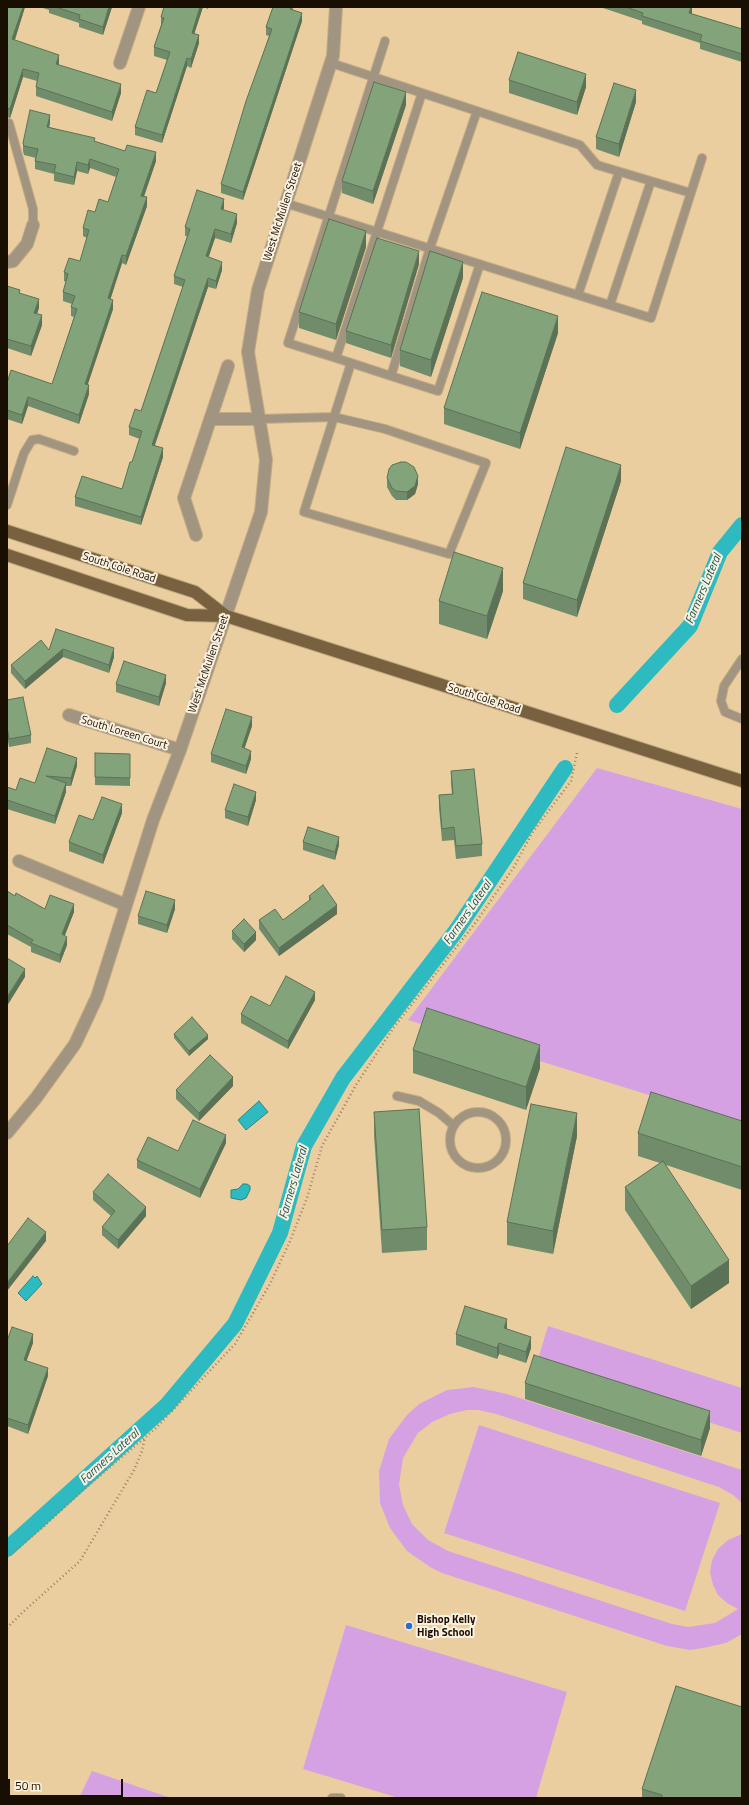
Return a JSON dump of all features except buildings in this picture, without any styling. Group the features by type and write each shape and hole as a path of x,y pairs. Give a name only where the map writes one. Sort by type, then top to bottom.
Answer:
{"main road":[{"name":"South Cole Road","path":"7,530 195,592 226,616"},
{"name":"South Cole Road","path":"7,555 187,615 226,616 742,781"}],"street":[{"path":"120,63 139,7"},
{"name":"West McMullen Street","path":"7,1133 36,1098 75,1044 97,997 153,820 180,750 260,512 266,460 248,352 258,290 333,56 336,7"},
{"path":"7,262 13,261 27,244 33,224"},
{"path":"196,535 184,498 228,366"},
{"path":"210,419 259,418"},
{"name":"South Loreen Court","path":"69,716 180,750"},
{"path":"19,861 126,905"}],"lane":[{"path":"385,41 288,343 438,391 480,264"},
{"path":"331,63 580,145 598,165 690,193"},
{"path":"336,358 422,93"},
{"path":"391,376 430,248 477,111"},
{"path":"9,123 33,209 33,224"},
{"path":"285,203 651,318 702,158"},
{"path":"578,295 619,172"},
{"path":"610,305 650,181"},
{"path":"259,418 334,417 385,429 486,464 449,554 304,512 334,417 351,363"},
{"path":"7,505 24,453 32,440 38,439 74,451"},
{"path":"742,659 724,686 721,701 725,712 742,719"},
{"path":"397,1096 419,1101 439,1113 454,1126"},
{"path":"481,1112 495,1118 504,1130 506,1138 502,1154 497,1160 483,1168 467,1166 455,1156 452,1149 451,1141 454,1126 466,1115 473,1113 481,1112"},
{"path":"332,1798 342,1798"}],"path":[{"path":"7,1557 41,1529 146,1436 185,1398 235,1344 270,1284 290,1241 307,1198 322,1146 356,1085 394,1027 476,922 514,867 532,833 571,781 577,753"},
{"path":"7,1628 22,1612 80,1561 134,1470 142,1451 146,1436"}],"shaded area":[{"path":"597,768 742,809 742,1124 408,1020"},
{"path":"548,1326 742,1388 742,1433 536,1366"},
{"path":"474,1387 507,1394 742,1470 742,1503 733,1495 719,1487 496,1414 478,1410 467,1410 450,1414 432,1422 418,1433 403,1458 399,1485 403,1505 412,1524 428,1540 448,1551 672,1624 688,1627 715,1623 738,1609 727,1603 718,1595 713,1585 710,1572 712,1560 718,1549 728,1540 742,1534 742,1634 726,1643 703,1648 690,1650 667,1646 442,1573 430,1567 407,1551 390,1528 380,1503 379,1471 389,1439 407,1415 419,1404 447,1390"},
{"path":"479,1425 720,1503 685,1611 444,1533"},
{"path":"346,1625 567,1692 536,1798 399,1798 303,1769"},
{"path":"92,1771 171,1798 79,1798"}],"water":[{"path":"259,1101 268,1112 246,1130 238,1120"},
{"path":"243,1184 250,1186 250,1190 246,1198 241,1200 231,1198 231,1190 238,1189"},
{"path":"33,1276 35,1278 37,1276 42,1284 26,1301 18,1293"}],"waterway":[{"name":"Farmers Lateral","path":"617,705 690,626 720,552 742,525"},
{"name":"Farmers Lateral","path":"7,1549 167,1405 235,1324 280,1233 304,1146 343,1078 456,931 565,768"}],"place":[{"name":"Bishop Kelly High School","path":"409,1626"}]}
